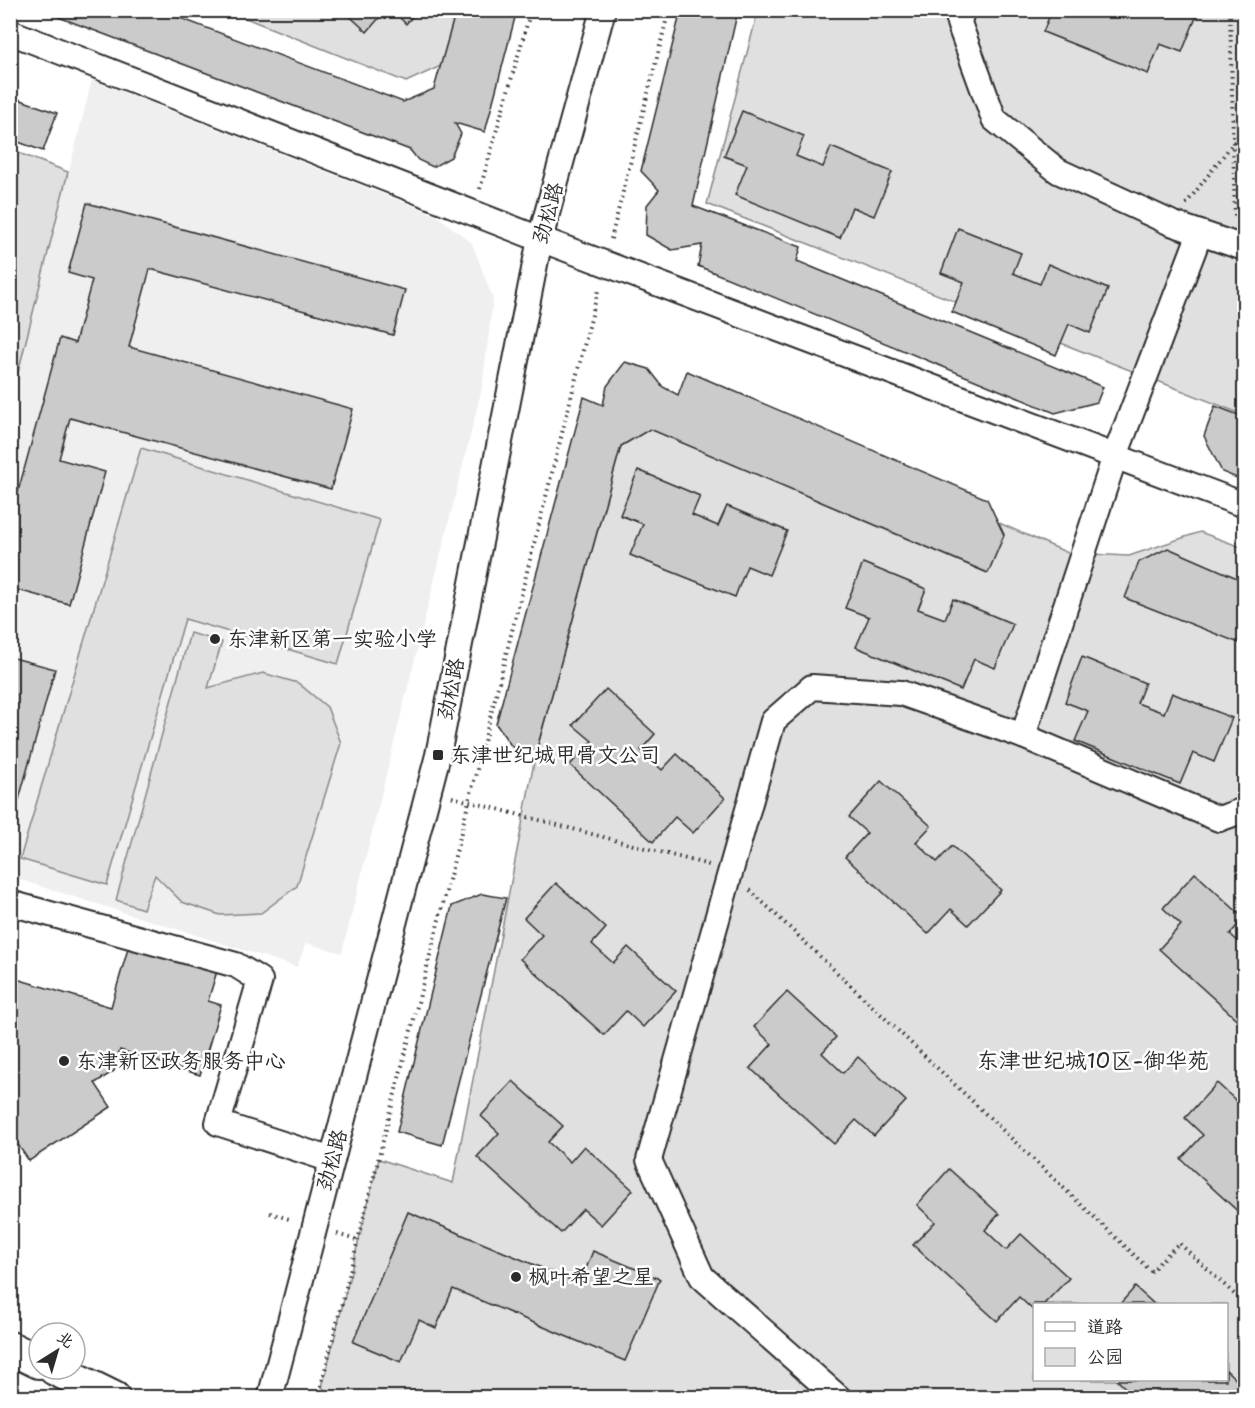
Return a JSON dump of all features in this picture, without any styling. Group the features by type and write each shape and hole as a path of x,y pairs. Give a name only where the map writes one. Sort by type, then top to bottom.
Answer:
{"main road":[{"path":"10,1348 27,1356"},
{"path":"79,1381 114,1398"}],"street":[{"name":"劲松路","path":"270,1398 440,743 540,239 603,10"},
{"path":"962,10 959,23 994,119 1058,171 1171,223 1240,246"},
{"path":"10,32 605,264 1245,505"},
{"path":"1023,736 1115,456 1200,233"},
{"path":"839,1398 702,1277 649,1160 773,721 812,687 901,693 1023,736 1219,819 1245,810"},
{"path":"10,903 236,965 260,980 218,1123 332,1161"}],"path":[{"path":"473,213 531,10"},
{"path":"318,1398 669,10"},
{"path":"1230,10 1233,144 1240,246"},
{"path":"1171,223 1245,129"},
{"path":"428,791 731,871 1150,1271 1179,1243 1245,1303"}],"shaded area":[{"name":"东津新区第一实验小学","path":"92,80 436,215 472,243 493,299 482,388 342,953 306,943 297,967 11,877 11,401"}],"green space":[{"path":"228,11 456,11 441,66 406,82"},
{"path":"758,11 1244,11 1244,415 707,204"},
{"path":"10,150 68,172 11,401"},
{"path":"650,429 987,573 1004,535 999,523 1068,553 1129,556 1200,532 1244,548 1244,1397 334,1398 322,1387 379,1159 453,1183 536,752 621,446"},
{"path":"141,448 380,520 338,664 185,619 107,885 20,859"},
{"path":"190,633 222,642 208,688 263,673 298,683 327,707 341,743 297,886 261,913 220,915 182,902 155,875 143,909 116,900"}],"building":[{"path":"40,10 159,10 403,102 434,89 456,10 517,10 485,132 455,123 461,134 451,157 433,167 418,160 410,150"},
{"path":"343,10 386,10 367,32"},
{"path":"392,10 418,10 406,24"},
{"path":"681,10 738,10 693,206 801,247 797,261 1103,387 1097,402 1055,413 698,266 702,245 672,250 646,235 647,205 659,190 641,171"},
{"path":"1052,10 1199,10 1182,52 1160,44 1148,74 1043,32"},
{"path":"10,96 57,113 43,151 10,139"},
{"path":"742,111 804,136 796,156 823,167 831,147 892,172 874,216 852,207 840,238 735,195 747,165 724,156"},
{"path":"87,203 405,290 393,335 150,269 129,347 353,409 331,489 70,418 59,459 105,472 69,604 10,588 10,521 60,338 75,343 92,280 68,273"},
{"path":"958,228 1021,253 1013,273 1040,284 1048,264 1108,289 1090,333 1069,324 1056,355 952,312 964,282 941,273"},
{"path":"625,362 649,369 663,387 678,395 687,371 987,499 1004,535 988,573 650,429 621,446 536,752 512,747 496,724 584,397 603,405 607,386"},
{"path":"1215,406 1244,417 1244,481 1222,472 1204,436"},
{"path":"638,470 700,496 692,515 718,526 727,506 787,531 769,575 747,566 735,597 630,555 643,524 620,515"},
{"path":"1168,548 1244,581 1244,645 1125,598 1139,562"},
{"path":"863,563 926,589 918,609 945,619 953,599 1013,624 995,668 974,659 961,690 856,647 869,617 845,608"},
{"path":"10,657 55,669 10,832"},
{"path":"1082,657 1145,683 1137,703 1164,713 1172,693 1232,718 1214,762 1193,753 1180,784 1075,741 1088,711 1065,702"},
{"path":"606,689 655,734 641,750 662,770 677,754 725,798 693,833 675,817 653,842 570,765 592,741 573,725"},
{"path":"881,781 931,826 916,842 937,862 952,846 1001,890 968,925 951,909 928,934 845,857 867,833 849,817"},
{"path":"1195,873 1244,918 1230,934 1244,947 1243,1025 1159,949 1181,925 1163,908"},
{"path":"556,883 606,928 592,944 613,963 628,947 676,991 643,1027 626,1011 604,1035 520,959 542,935 524,918"},
{"path":"482,894 506,898 442,1145 397,1132 452,906"},
{"name":"东津新区政务服务中心","path":"129,945 217,971 208,1001 221,1005 200,1075 120,1050 114,1071 95,1083 111,1107 29,1161 10,1133 10,977 111,1007"},
{"path":"787,992 836,1037 822,1053 843,1073 858,1057 906,1101 874,1136 856,1120 834,1144 750,1068 772,1044 754,1027"},
{"path":"513,1081 563,1126 548,1142 570,1162 584,1146 633,1190 601,1225 583,1209 561,1233 477,1157 499,1133 481,1116"},
{"path":"1217,1083 1244,1108 1244,1217 1181,1159 1203,1135 1185,1118"},
{"path":"949,1169 999,1214 985,1230 1006,1250 1021,1234 1069,1278 1045,1303 1033,1303 1033,1310 1019,1297 997,1321 913,1245 935,1222 917,1205"},
{"path":"408,1212 580,1284 593,1251 660,1279 625,1361 453,1289 436,1328 419,1320 401,1362 353,1342"},
{"path":"1135,1287 1153,1303 1121,1303"},
{"path":"1228,1372 1244,1387 1244,1398 1136,1398 1118,1381 1228,1381"}],"place":[{"name":"东津新区第一实验小学","path":"215,639"},
{"name":"东津世纪城甲骨文公司","path":"438,755"},
{"name":"东津新区政务服务中心","path":"64,1061"},
{"name":"枫叶希望之星","path":"516,1277"}],"district":[{"name":"东津世纪城10区-御华苑","path":"1093,1060"}]}
